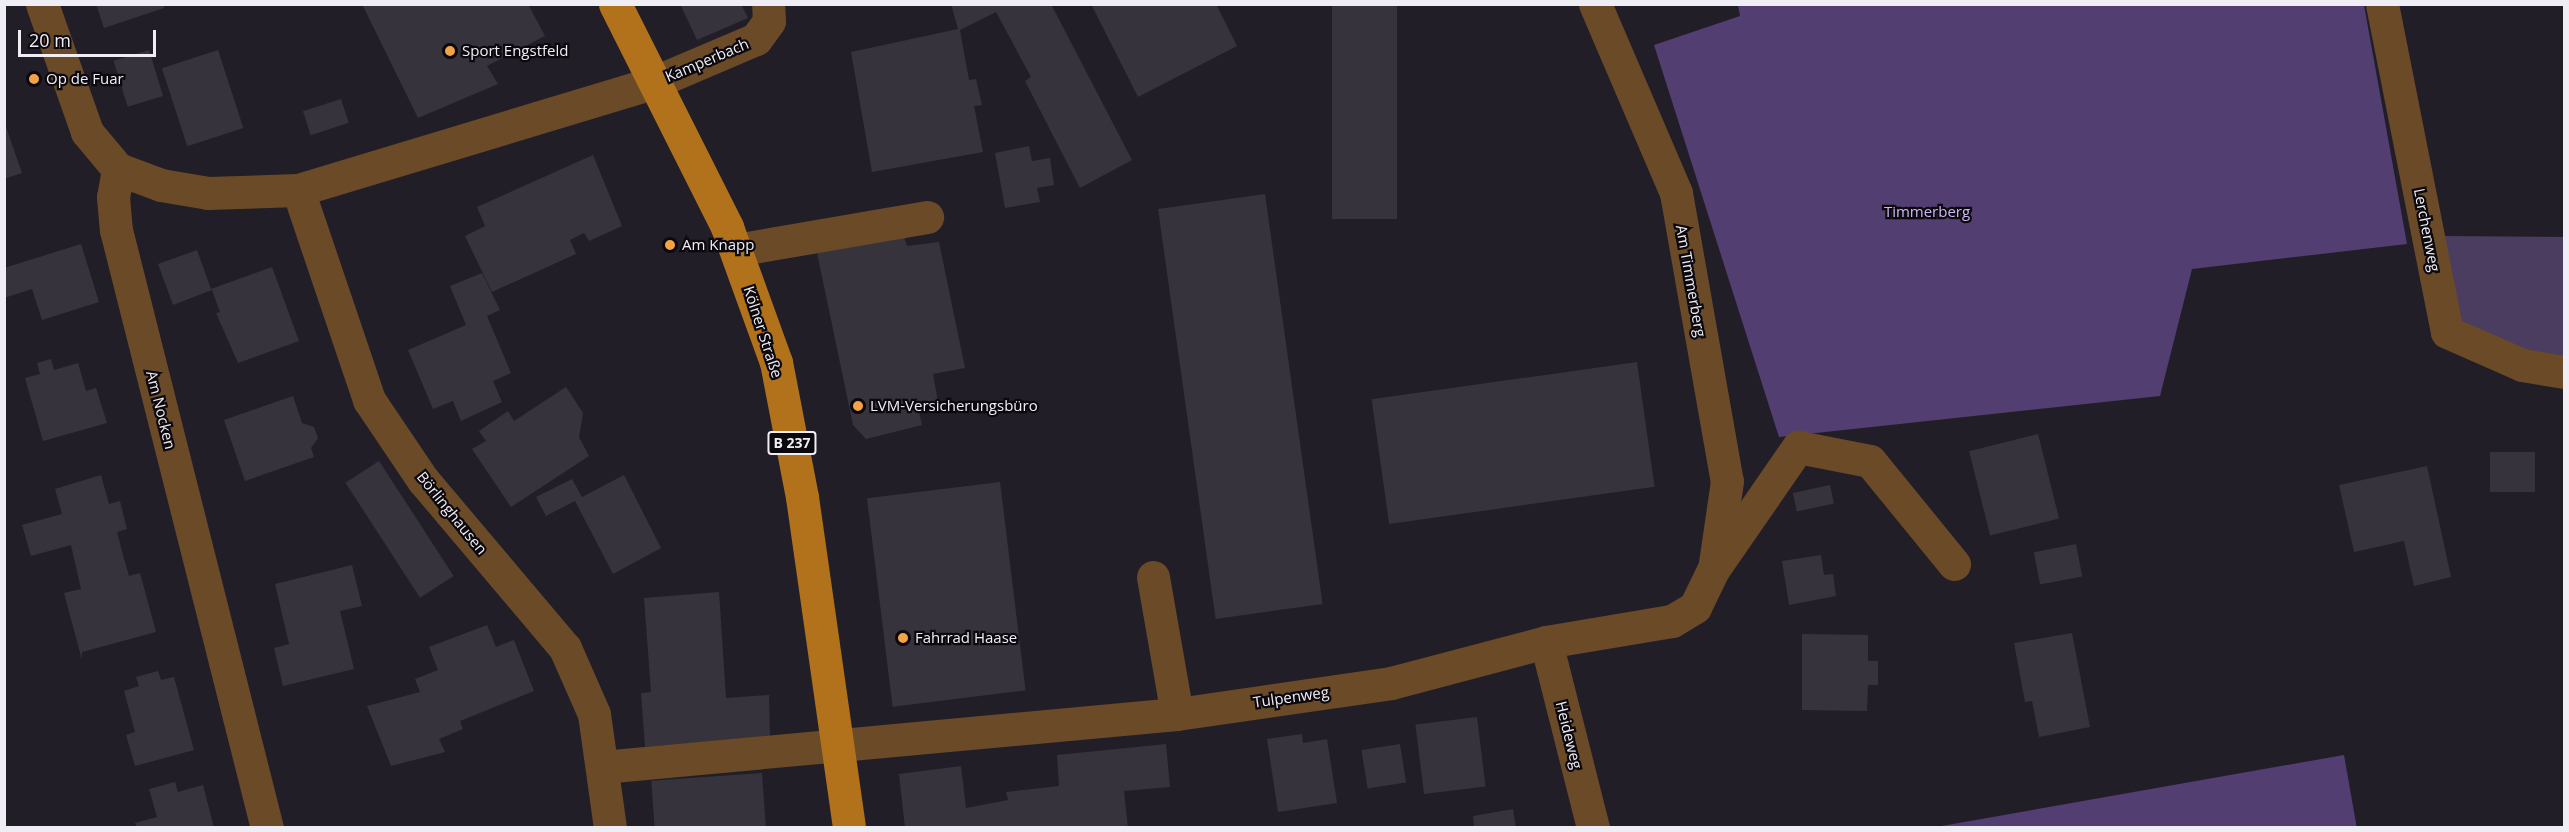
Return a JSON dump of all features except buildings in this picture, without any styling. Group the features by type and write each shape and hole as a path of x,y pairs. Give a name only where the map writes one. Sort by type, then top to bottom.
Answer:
{"main road":[{"name":"Kölner Straße","path":"615,4 736,250 776,362 802,497 849,828"}],"street":[{"path":"42,4 87,132 118,169 161,185 208,193 298,190 655,82"},
{"name":"Kamperbach","path":"655,82 756,39 769,21 768,4"},
{"name":"Am Timmerberg","path":"1595,4 1676,193 1727,481 1713,570"},
{"name":"Lerchenweg","path":"2382,4 2447,332 2522,365 2565,372"},
{"name":"Am Nocken","path":"118,169 113,197 116,230 267,828"},
{"name":"Börlinghausen","path":"298,190 369,400 423,480 565,648 594,714 610,828"},
{"path":"736,250 927,217"},
{"path":"1713,570 1798,447 1870,461 1954,564"},
{"name":"Tulpenweg","path":"602,768 1177,714 1391,683 1546,642 1672,621 1695,607 1713,570"},
{"path":"1153,577 1177,714"},
{"name":"Heideweg","path":"1546,642 1593,828"}],"shaded area":[{"path":"2443,236 2564,237 2564,360 2527,354 2455,324"}],"green space":[{"name":"Timmerberg","path":"1738,5 2364,5 2407,244 2192,269 2160,396 1779,437 1654,45 1740,16"},
{"path":"2344,755 2357,827 2350,828 1930,828"}],"place":[{"name":"Sport Engstfeld","path":"450,51"},
{"name":"Op de Fuar","path":"34,79"},
{"name":"Am Knapp","path":"670,245"},
{"name":"LVM-Versicherungsbüro","path":"858,406"},
{"name":"Fahrrad Haase","path":"903,638"}]}
